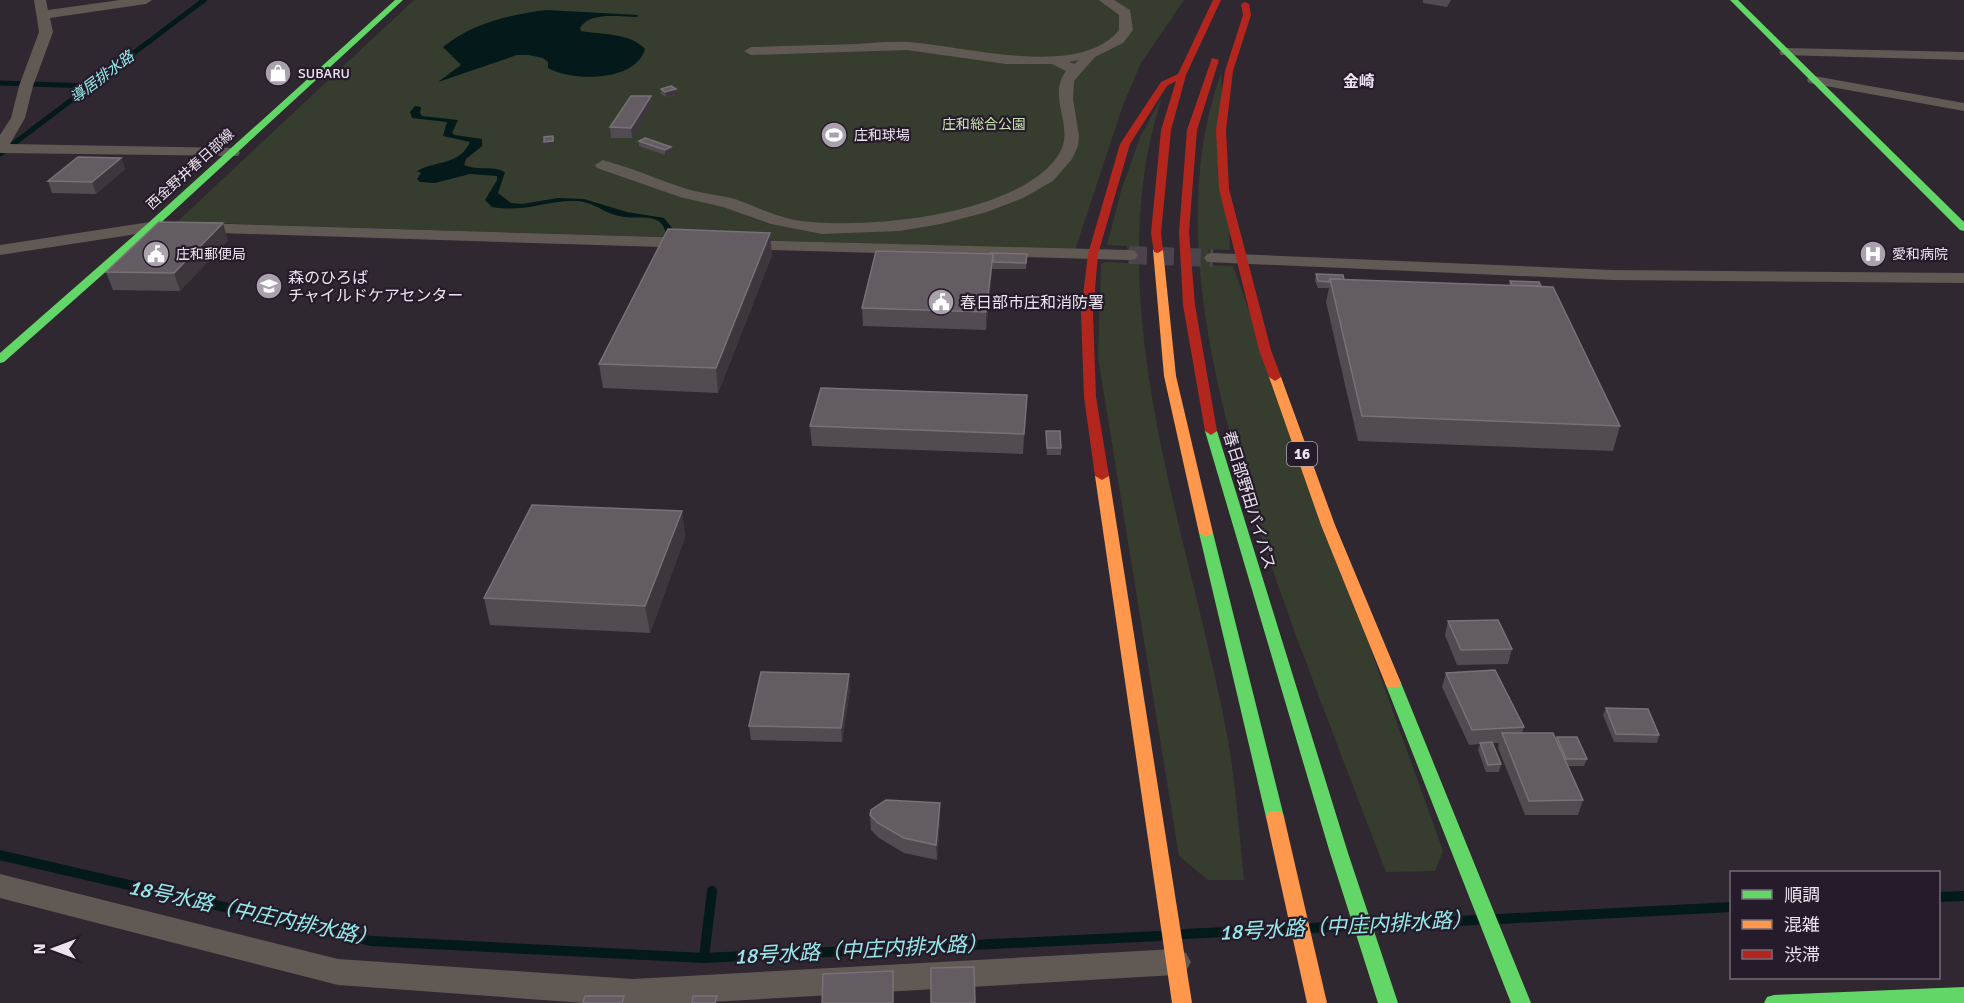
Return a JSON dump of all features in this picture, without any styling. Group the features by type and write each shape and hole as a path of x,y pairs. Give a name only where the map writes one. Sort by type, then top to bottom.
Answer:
{"main road":[{"name":"西金野井春日部線","path":"0,359 150,227 399,0"},
{"path":"1217,0 1182,75 1166,130 1156,233 1170,376 1284,852 1317,1003"},
{"path":"1734,0 1964,228"},
{"name":"16","path":"1246,2 1247,15 1229,71 1221,130 1224,189 1265,350 1328,525 1476,886 1521,1003"},
{"name":"春日部野田バイパス","path":"1246,2 1217,54 1192,130 1184,232 1189,305 1208,420 1339,853 1388,1003"},
{"path":"1182,75 1164,84 1125,144 1093,254 1087,313 1090,397 1182,1003"},
{"path":"1774,1003 1964,994"}],"street":[{"path":"146,0 41,7 46,32 26,86 18,118 0,148 232,153"},
{"path":"751,51 907,46 1006,60 1054,60 1090,54 1118,40 1126,30 1125,13 1105,0"},
{"path":"1786,52 1964,56"},
{"path":"603,165 635,174 682,193 727,202 773,220 797,226 864,229 941,220 986,208 1015,195 1047,177 1066,157 1073,137 1066,92 1067,82 1076,70 1086,63 1090,54"},
{"path":"1054,60 1076,70"},
{"path":"1814,80 1964,107"},
{"path":"0,250 150,227 706,243"},
{"path":"729,244 1129,255"},
{"path":"1213,258 1613,275 1964,278"},
{"path":"0,886 338,972 633,993 1175,958"}],"green space":[{"name":"庄和総合公園","path":"414,0 1184,0 1141,63 1123,105 1075,250 177,222"},
{"path":"1221,73 1230,250 1209,249 1210,265 1233,266 1443,851 1435,871 1386,872 1271,566 1228,427 1212,354 1201,281 1198,209 1204,140"},
{"path":"1162,97 1144,175 1139,255 1144,337 1156,419 1173,501 1212,662 1228,740 1244,880 1208,880 1179,856 1098,357 1101,264 1106,262 1128,263 1127,246 1107,245 1121,191 1141,135"}],"shaded area":[{"path":"546,10 638,15 637,17 598,17 590,19 580,28 581,31 623,37 645,49 639,60 629,68 602,76 572,76 559,73 548,68 548,62 543,58 517,55 438,82 461,65 443,47 454,39 491,21"},
{"path":"415,106 421,107 422,116 458,120 452,133 455,135 482,139 482,146 466,159 464,165 505,172 498,193 511,203 522,204 558,198 584,199 627,212 664,218 673,229 672,233 666,234 664,227 654,219 619,216 583,202 565,201 515,208 492,207 485,200 497,176 470,174 435,183 420,182 417,179 421,173 417,171 453,159 465,150 470,142 443,136 447,122 412,118 410,112"}],"building":[{"path":"671,86 676,89 665,92 661,89"},
{"path":"631,96 651,96 631,128 610,127"},
{"path":"553,136 553,141 544,142 544,137"},
{"path":"645,138 671,147 665,150 639,141"},
{"path":"78,157 121,158 92,182 48,181"},
{"path":"159,222 223,223 174,273 106,272"},
{"path":"668,229 770,233 716,368 599,364"},
{"path":"876,251 993,254 986,312 862,308"},
{"path":"989,253 1027,254 1026,263 993,262 993,254"},
{"path":"1316,274 1343,275 1344,280 1318,281"},
{"path":"1330,279 1553,287 1620,426 1362,416"},
{"path":"1510,281 1539,282 1541,286 1512,285"},
{"path":"821,388 1027,395 1024,434 810,426"},
{"path":"1046,431 1060,431 1061,448 1047,448"},
{"path":"532,505 682,511 645,606 484,598"},
{"path":"1498,620 1512,649 1461,650 1448,621"},
{"path":"1495,670 1524,727 1472,730 1446,673"},
{"path":"761,672 849,674 841,728 749,726"},
{"path":"1606,708 1648,709 1659,735 1616,734"},
{"path":"1502,733 1553,733 1583,800 1529,801"},
{"path":"1557,737 1577,737 1587,759 1566,759"},
{"path":"1492,742 1501,764 1488,765 1480,743"},
{"path":"886,800 940,803 936,845 904,838 878,823 870,815 871,810"},
{"path":"974,967 975,1003 931,1003 931,968"},
{"path":"893,971 893,1003 822,1003 823,974"},
{"path":"585,996 624,996 622,1003 583,1003"},
{"path":"693,996 717,996 715,1003 692,1003"}],"waterway":[{"name":"導居排水路","path":"90,86 204,0"},
{"path":"0,83 90,86"},
{"name":"導居排水路","path":"0,154 90,86"},
{"name":"18号水路（中庄内排水路）","path":"0,855 371,941 704,958"},
{"path":"704,958 712,891"},
{"name":"18号水路（中庄内排水路）","path":"1940,897 1964,896"},
{"name":"18号水路（中庄内排水路）","path":"1498,919 1730,907"},
{"name":"18号水路（中庄内排水路）","path":"1375,925 1476,920"},
{"name":"18号水路（中庄内排水路）","path":"1312,928 1350,926"},
{"name":"18号水路（中庄内排水路）","path":"1184,934 1288,929"},
{"name":"18号水路（中庄内排水路）","path":"704,958 1159,936"}],"tunnel":[{"path":"1129,255 1213,258"}],"traffic: fast":[{"path":"0,359 150,227 399,0"},
{"path":"1734,0 1964,228"},
{"path":"1211,431 1339,853 1388,1003"},
{"path":"1206,533 1275,817"},
{"path":"1393,683 1521,1003"},
{"path":"1774,1003 1964,995"}],"traffic: slow":[{"path":"1158,250 1170,376 1206,533"},
{"path":"1275,377 1328,525 1393,683"},
{"path":"1102,476 1182,1003"},
{"path":"1275,817 1317,1003"}],"traffic: jam":[{"path":"1158,250 1156,233 1166,130 1182,75 1217,0"},
{"path":"1245,4 1247,15 1229,71 1221,130 1224,189 1265,350 1275,377"},
{"path":"1211,431 1189,305 1184,232 1192,130 1215,60"},
{"path":"1102,476 1090,397 1087,313 1093,254 1125,144 1164,84 1178,77"}],"place":[{"name":"SUBARU","path":"278,73"},
{"name":"庄和球場","path":"834,135"},
{"name":"庄和郵便局","path":"156,254"},
{"name":"愛和病院","path":"1873,254"},
{"name":"森のひろば チャイルドケアセンター","path":"269,286"},
{"name":"春日部市庄和消防署","path":"941,302"}],"district":[{"name":"金崎","path":"1359,81"}]}
